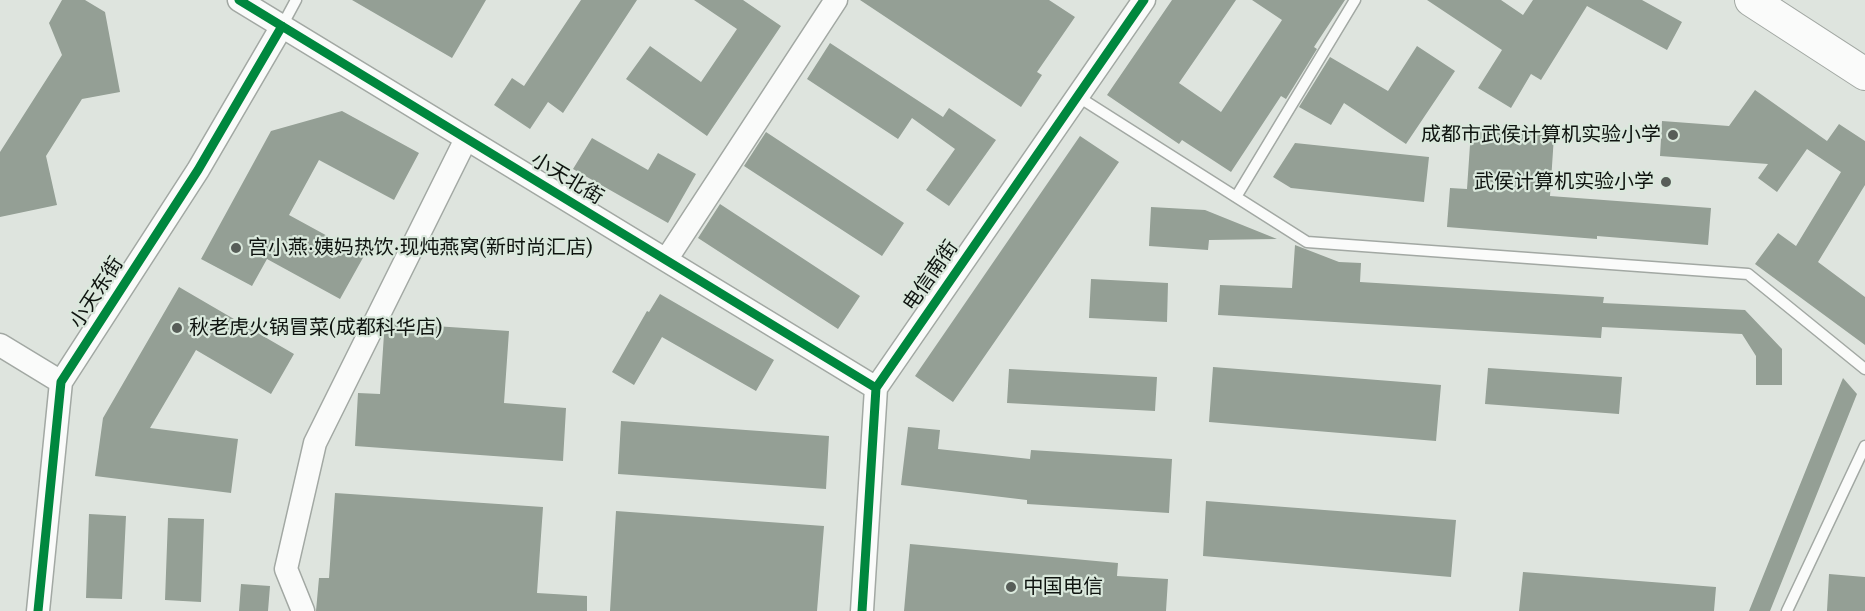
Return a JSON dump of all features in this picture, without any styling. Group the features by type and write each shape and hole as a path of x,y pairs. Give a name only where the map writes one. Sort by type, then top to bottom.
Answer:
{"street":[{"name":"小天北街","path":"239,0 876,388"},
{"path":"666,260 836,0"},
{"name":"电信南街","path":"876,388 1144,0"},
{"path":"1750,0 1865,74"},
{"name":"小天东街","path":"38,611 61,382 198,170 282,26"},
{"path":"303,611 286,569 315,443 466,138"},
{"path":"0,345 61,382"},
{"path":"862,611 876,388"}],"lane":[{"path":"282,26 296,0"},
{"path":"1236,197 1355,0"},
{"path":"1077,96 1307,242 1748,274 1865,369"},
{"path":"1787,611 1865,446"}],"building":[{"path":"62,0 85,0 105,12 120,92 82,99 46,156 57,205 0,217 0,152 62,55 49,23"},
{"path":"352,0 486,0 452,58"},
{"path":"581,0 637,0 563,113 548,102 530,129 494,105 512,78 524,86"},
{"path":"694,0 743,0 781,26 707,136 626,79 650,46 701,82 737,29"},
{"path":"860,0 1049,0 1075,17 1037,72 1042,75 1021,107"},
{"path":"1172,0 1236,0 1179,83 1221,112 1282,20 1252,0 1345,0 1314,47 1317,49 1286,99 1281,96 1231,172 1182,140 1179,144 1107,95"},
{"path":"1427,0 1501,0 1523,15 1533,0 1642,0 1682,22 1667,50 1587,6 1541,80 1531,74 1511,108 1478,88 1502,50"},
{"path":"830,43 943,117 949,108 996,140 949,206 926,190 955,149 912,118 898,139 807,79"},
{"path":"1417,46 1455,71 1406,144 1344,103 1331,125 1299,107 1330,57 1388,91"},
{"path":"1755,90 1827,141 1839,124 1865,141 1865,185 1818,262 1865,297 1865,345 1755,264 1778,233 1796,246 1841,172 1807,149 1777,192 1758,178 1768,164 1660,156 1662,121 1729,126"},
{"path":"342,111 419,153 394,200 319,160 289,215 364,256 340,299 267,259 252,286 201,259 271,131"},
{"path":"1471,130 1554,136 1550,196 1711,208 1708,245 1447,227 1450,188 1467,189"},
{"path":"766,132 904,223 882,256 744,166"},
{"path":"1080,136 1119,162 953,402 915,376"},
{"path":"592,138 648,170 658,153 696,174 668,223 573,169"},
{"path":"1295,143 1429,157 1424,202 1291,188 1273,177"},
{"path":"720,204 860,296 838,329 698,238"},
{"path":"1151,207 1205,210 1277,239 1209,240 1208,250 1149,246"},
{"path":"1295,245 1339,262 1361,263 1360,282 1604,297 1603,303 1745,310 1782,349 1782,385 1756,385 1756,356 1742,334 1602,327 1601,338 1218,315 1220,285 1292,288"},
{"path":"1091,279 1168,283 1167,322 1089,318"},
{"path":"179,287 294,354 271,394 196,350 150,428 238,439 231,493 95,476 103,418"},
{"path":"660,294 774,360 756,391 662,337 634,385 612,372 647,311 649,312"},
{"path":"390,323 509,331 504,403 566,408 563,461 355,446 358,393 380,394 384,334"},
{"path":"1213,367 1441,385 1436,441 1209,422"},
{"path":"1488,368 1622,377 1619,414 1485,404"},
{"path":"1009,369 1157,377 1155,411 1007,403"},
{"path":"1843,378 1857,394 1770,611 1749,611"},
{"path":"621,421 829,436 826,489 618,474"},
{"path":"908,427 940,430 938,449 1030,459 1031,450 1172,459 1169,513 1027,504 1027,500 901,485"},
{"path":"335,493 543,507 537,593 587,596 587,611 316,611 319,578 329,578"},
{"path":"1206,501 1456,520 1451,577 1203,556"},
{"path":"616,511 824,526 817,611 610,611"},
{"path":"89,514 126,516 122,599 86,598"},
{"path":"168,518 204,519 201,602 165,600"},
{"name":"中国电信","path":"910,544 1118,563 1117,576 1168,579 1166,611 904,611"},
{"path":"1523,572 1716,587 1714,611 1519,611"},
{"path":"1829,574 1865,577 1865,611 1827,611"},
{"path":"241,584 270,586 268,611 239,611"}],"cycle path":[{"path":"239,0 876,388"},
{"path":"862,611 876,388 1144,0"},
{"path":"38,611 61,382 198,170 282,26"}],"place":[{"name":"成都市武侯计算机实验小学","path":"1673,135"},
{"name":"武侯计算机实验小学","path":"1666,182"},
{"name":"宫小燕·姨妈热饮·现炖燕窝(新时尚汇店)","path":"236,248"},
{"name":"秋老虎火锅冒菜(成都科华店)","path":"177,328"},
{"name":"中国电信","path":"1011,587"}]}
